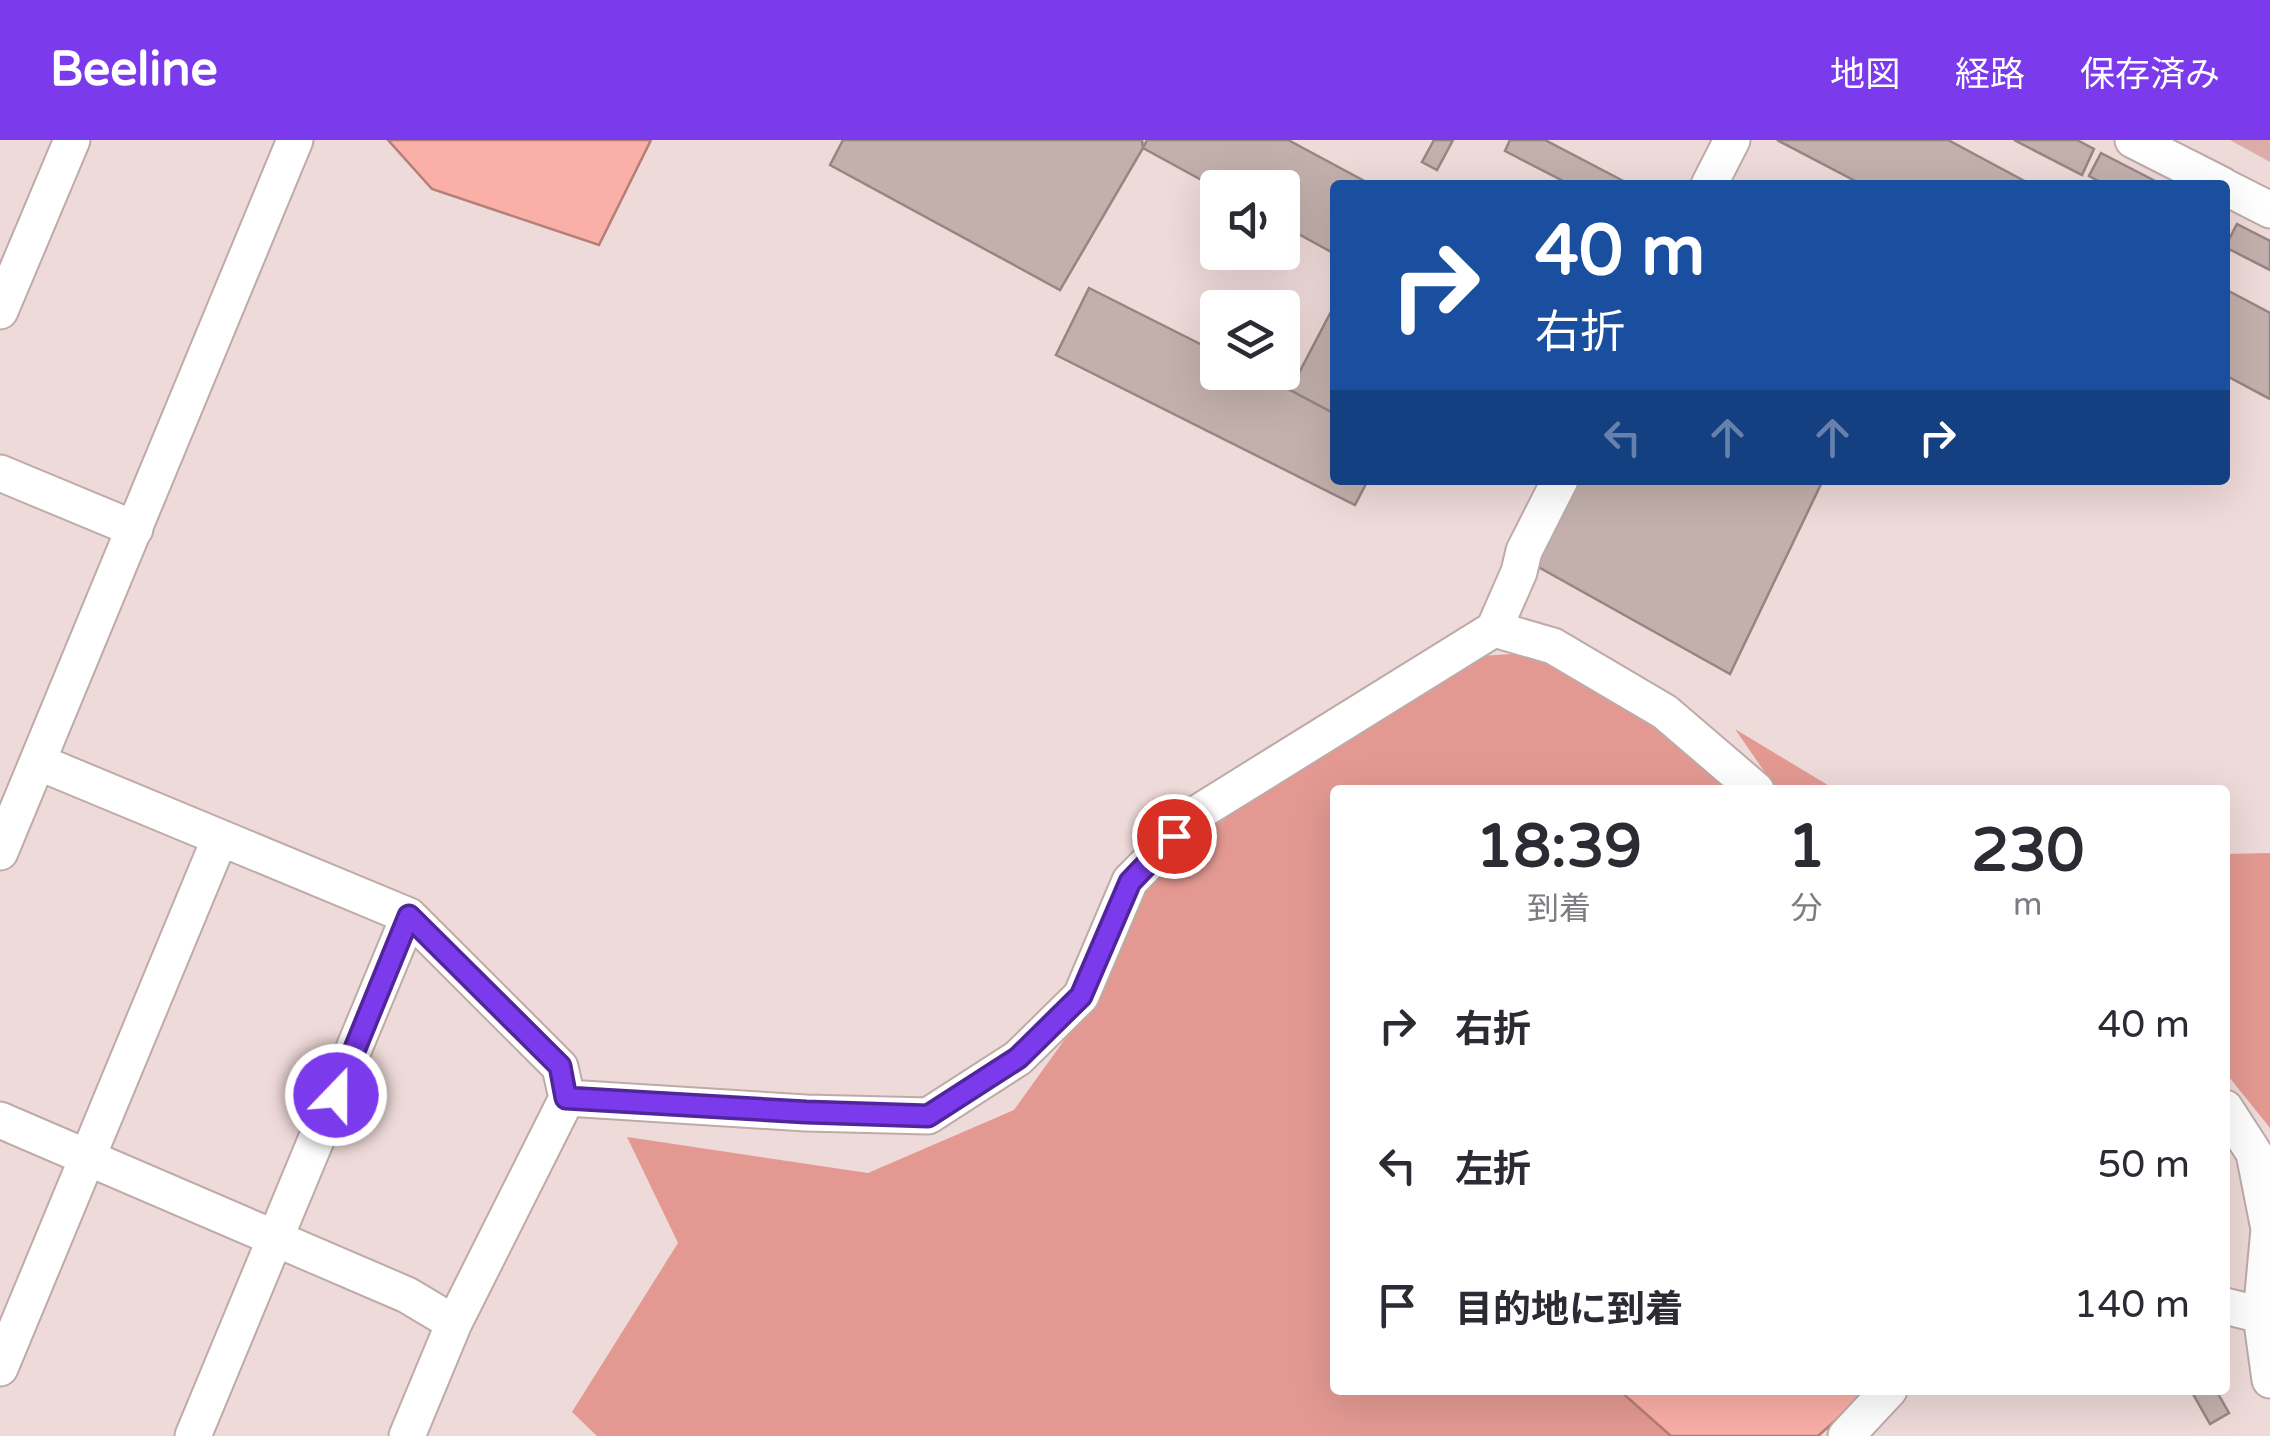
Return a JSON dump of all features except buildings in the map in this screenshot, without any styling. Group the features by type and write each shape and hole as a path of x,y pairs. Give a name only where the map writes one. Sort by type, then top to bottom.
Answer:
{"street":[{"path":"0,311 72,140"},
{"path":"0,852 295,140"},
{"path":"1712,180 1732,140"},
{"path":"2133,140 2211,180"},
{"path":"2230,190 2270,210"},
{"path":"0,473 135,529"},
{"path":"566,1098 928,1116 1018,1058 1081,996 1130,882 1196,814 1494,629 1520,572 1524,551 1557,485"},
{"path":"1494,629 1553,646 1665,712 1750,785"},
{"path":"38,762 409,916 560,1066 566,1098 454,1324 407,1436"},
{"path":"0,1368 220,838"},
{"path":"193,1436 409,916"},
{"path":"2230,1116 2254,1153 2270,1229 2261,1316 2270,1380"},
{"path":"0,1120 407,1294 454,1324"},
{"path":"2230,1307 2261,1316"},
{"path":"1846,1436 1884,1395"}],"shaded area":[{"path":"388,140 651,140 599,245 432,189"},
{"path":"2230,140 2270,140 2270,162"},
{"path":"1512,654 1554,662 1655,723 1735,785 1330,785 1330,1395 1625,1395 1671,1436 597,1436 572,1412 678,1243 627,1137 868,1173 1014,1110 1070,1032 1143,893 1179,845 1222,821 1447,658"},
{"path":"1735,729 1828,785 1774,785"},
{"path":"2270,853 2270,1128 2230,1078 2230,854"},
{"path":"1625,1395 1864,1395 1818,1436 1671,1436"}],"route":[{"path":"336,1095 409,916 560,1066 566,1098 928,1116 1018,1058 1081,996 1130,882 1174,836"}]}
